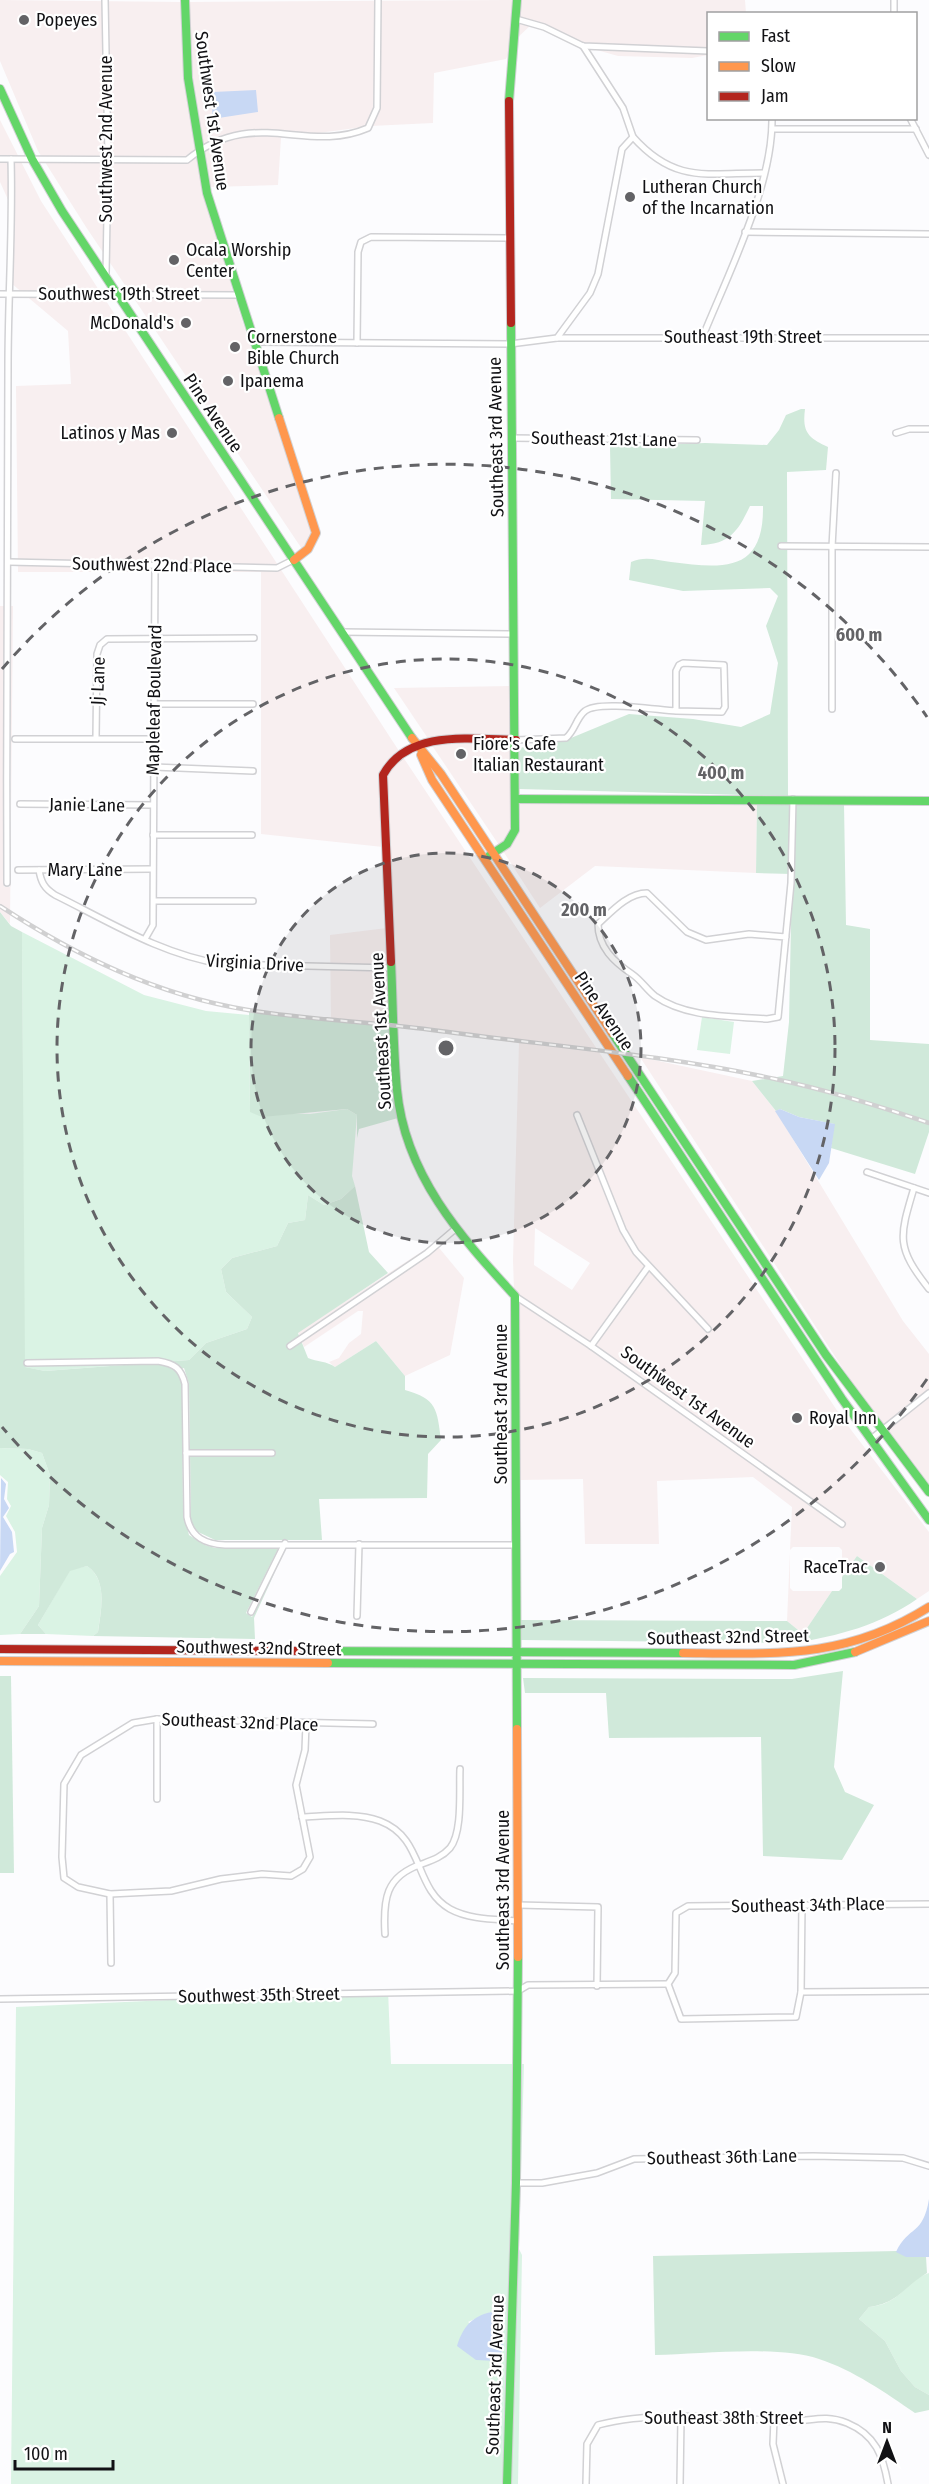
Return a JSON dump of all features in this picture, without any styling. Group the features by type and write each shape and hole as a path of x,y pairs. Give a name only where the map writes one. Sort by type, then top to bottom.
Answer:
{"main road":[{"name":"Southwest 1st Avenue","path":"185,0 187,65 207,193 237,295 315,533 308,549 294,560"},
{"name":"Southeast 3rd Avenue","path":"484,859 512,839 515,830 509,102 517,0"},
{"name":"Pine Avenue","path":"0,89 32,159 116,293 340,632 416,744 441,774 880,1431 929,1492"},
{"path":"416,744 433,740 516,740"},
{"name":"Pine Avenue","path":"416,744 432,780 484,859 870,1440 929,1520"},
{"name":"Southeast 1st Avenue","path":"416,744 393,759 382,775 397,1090 405,1137 426,1187 454,1230 515,1296"},
{"path":"515,799 929,801"},
{"name":"Southeast 3rd Avenue","path":"507,2484 516,2183 518,1991 515,1296"},
{"name":"Southeast 32nd Street","path":"517,1653 736,1654 811,1651 867,1639 895,1628 929,1606"},
{"name":"Southeast 32nd Street","path":"518,1666 803,1664 830,1661 859,1653 884,1644 929,1621"},
{"name":"Southwest 32nd Street","path":"0,1648 517,1653"},
{"name":"Southwest 32nd Street","path":"0,1661 518,1666"}],"street":[{"name":"Southwest 2nd Avenue","path":"105,0 108,158 106,277"},
{"path":"0,159 187,160 199,150 220,139 260,132 322,136 358,133 368,128 377,108 378,0"},
{"path":"516,19 529,21 583,46 707,51"},
{"path":"583,46 623,108 633,137 646,152 665,165 682,172 764,173"},
{"path":"703,336 745,232 764,173 772,120"},
{"path":"911,120 929,155"},
{"path":"772,129 916,129"},
{"path":"558,338 590,293 598,274 622,149 633,137"},
{"path":"7,883 9,294 13,242 11,159"},
{"path":"745,232 929,234"},
{"path":"357,343 358,252 361,242 371,237 509,238"},
{"name":"Southwest 19th Street","path":"0,294 237,295"},
{"name":"Southeast 19th Street","path":"510,344 558,338 703,336 929,338"},
{"path":"254,342 510,344"},
{"path":"896,433 909,429 929,429"},
{"name":"Southeast 21st Lane","path":"511,438 697,440"},
{"path":"832,709 832,547 836,473"},
{"path":"781,546 929,548"},
{"name":"Southwest 22nd Place","path":"9,562 277,568 294,560"},
{"name":"Mapleleaf Boulevard","path":"145,939 153,925 154,901 152,869 156,704 155,566"},
{"path":"0,603 8,603"},
{"path":"340,632 513,634"},
{"name":"Jj Lane","path":"96,738 97,654 100,645 107,639 254,639"},
{"path":"516,740 566,738 582,713 590,707 676,711 724,710 724,665 679,665 676,671 676,711"},
{"path":"156,704 253,704"},
{"path":"15,739 155,739"},
{"path":"154,767 253,771"},
{"path":"786,937 749,934 706,940 687,932 647,893 639,893 628,899 598,924 598,936 621,969 632,974 656,997 696,1012 748,1018 778,1017 786,937 791,883 793,800"},
{"name":"Janie Lane","path":"20,804 153,805"},
{"path":"153,834 252,834"},
{"name":"Mary Lane","path":"18,870 152,869"},
{"name":"Virginia Drive","path":"39,870 41,882 46,890 181,956 222,964 392,968"},
{"path":"154,901 253,901"},
{"path":"577,1114 623,1230 648,1267 708,1329"},
{"path":"867,1172 929,1192"},
{"path":"914,1188 903,1225 902,1240 909,1263 929,1289"},
{"path":"290,1346 427,1253 454,1230"},
{"path":"591,1346 648,1267"},
{"name":"Southwest 1st Avenue","path":"515,1296 591,1346 842,1524"},
{"path":"27,1363 158,1361 173,1364 182,1372 185,1384 187,1517 194,1534 215,1544 516,1545"},
{"path":"870,1440 929,1393"},
{"path":"186,1453 272,1453"},
{"path":"251,1612 285,1543"},
{"path":"357,1616 359,1544"},
{"path":"156,1719 157,1798"},
{"name":"Southeast 32nd Place","path":"110,1894 78,1887 64,1878 62,1857 64,1784 81,1755 133,1723 156,1719 251,1719 306,1724 373,1724"},
{"path":"111,1963 110,1894 171,1891 221,1879 262,1874 291,1876 303,1869 310,1857 296,1785 305,1750 306,1724"},
{"path":"385,1934 383,1908 386,1894 397,1878 419,1864 436,1859 452,1846 458,1826 460,1769"},
{"path":"302,1817 360,1816 382,1822 406,1840 419,1864 428,1889 448,1908 462,1914 518,1921"},
{"path":"668,1984 681,2019 797,2016 801,1992 802,1904"},
{"name":"Southeast 34th Place","path":"668,1984 675,1973 676,1913 688,1906 929,1904"},
{"path":"518,1905 598,1907 597,1986"},
{"name":"Southwest 35th Street","path":"0,1999 518,1991 528,1985 668,1984"},
{"path":"801,1992 929,1991"},
{"name":"Southeast 36th Lane","path":"516,2183 542,2183 597,2173 634,2159 820,2156 903,2158 929,2166"},
{"name":"Southeast 38th Street","path":"586,2484 587,2444 598,2425 624,2418 797,2421 826,2417 849,2424 871,2439 884,2458 888,2484"},
{"path":"680,2484 681,2418"},
{"path":"774,2419 773,2444 783,2484"}],"shaded area":[{"path":"0,0 182,2 185,78 199,170 234,296 312,533 302,549 86,227 38,151 0,61"},
{"path":"514,0 509,53 506,59 434,73 433,123 371,126 281,138 278,185 209,187 192,77 188,2"},
{"path":"520,0 745,0 746,12 707,12 707,55 692,58 618,56 572,43 532,24 517,38"},
{"path":"0,120 41,201 399,751 385,762 379,774 383,847 261,834 261,572 18,572 16,386 71,384 68,331 11,283 10,204 0,182"},
{"path":"0,606 13,606 11,818 11,651 4,650 4,887 10,887 10,924 0,912"},
{"path":"511,686 512,736 427,737 394,688"},
{"path":"512,743 512,830 505,841 499,845 431,744"},
{"path":"403,757 842,1418 929,1532 929,1591 917,1599 857,1556 842,1577 842,1550 839,1547 793,1547 790,1550 792,1507 753,1477 657,1481 659,1544 585,1544 583,1479 520,1480 519,1296 514,1290 513,1260 519,1043 397,1026 386,776 389,767","holes":["535,1228 590,1263 572,1290 534,1265"]},
{"path":"519,803 757,803 756,873 595,866 540,908 503,851 514,841 518,832"},
{"path":"387,928 390,1026 331,1020 330,935"},
{"path":"640,1057 752,1081 776,1111 903,1321 929,1354 929,1487 866,1404"},
{"path":"435,1243 464,1278 450,1355 405,1376 376,1341 335,1367 329,1362 339,1358 349,1343 361,1334 363,1311 358,1311 304,1347 298,1332"},
{"path":"790,1552 790,1588 793,1591 832,1591 803,1634 787,1621"}],"green space":[{"path":"805,409 808,433 828,447 826,470 787,472 788,796 519,789 519,748 571,738 629,714 693,719 741,727 770,714 778,663 766,626 778,596 770,588 683,591 629,580 631,562 641,559 724,565 749,555 757,544 762,528 763,506 750,506 737,529 726,539 701,545 705,501 611,499 610,447 705,443 767,445 779,430 786,415"},
{"path":"757,803 844,804 846,925 870,929 870,1040 929,1044 929,1132 915,1174 831,1148 834,1124 799,1117 780,1109 776,1111 752,1081 783,1076 789,1022 792,874 756,873"},
{"path":"0,912 11,926 22,932 25,1367 45,1371 189,1360 206,1343 247,1329 252,1317 226,1292 221,1269 232,1258 277,1246 288,1223 305,1220 308,1195 324,1205 341,1199 355,1186 369,1252 388,1273 298,1333 308,1358 335,1367 376,1341 405,1376 405,1390 424,1397 434,1407 441,1440 428,1454 427,1498 319,1499 322,1540 215,1540 196,1531 191,1521 189,1384 184,1368 178,1370 182,1385 183,1511 189,1535 215,1548 279,1547 246,1613 252,1617 275,1572 254,1618 255,1639 93,1636 98,1632 101,1596 98,1579 87,1566 70,1571 38,1625 46,1634 20,1634 39,1606 42,1528 49,1505 50,1475 42,1453 28,1449 0,1448"},
{"path":"22,932 144,995 206,1011 249,1015 250,1112 310,1114 347,1109 357,1115 352,1176 355,1186 341,1199 324,1205 308,1195 305,1220 288,1223 277,1246 232,1258 221,1269 226,1292 252,1317 247,1329 206,1343 189,1360 45,1371 24,1367"},
{"path":"249,1012 390,1026 398,1118 359,1129 357,1138 357,1115 347,1109 262,1117 250,1112"},
{"path":"702,1017 734,1022 730,1054 697,1050"},
{"path":"0,1448 28,1449 42,1453 50,1475 49,1505 42,1528 39,1606 20,1634 0,1635 0,1576 17,1552 15,1532 6,1516 11,1506 7,1499 8,1482 0,1475"},
{"path":"857,1556 917,1599 873,1623 827,1637 794,1643 521,1640 520,1620 787,1621 803,1634 832,1591 839,1591 842,1588 842,1577"},
{"path":"87,1566 98,1579 102,1596 98,1632 93,1636 46,1634 38,1625 70,1570"},
{"path":"843,1671 834,1767 845,1792 874,1805 842,1860 763,1856 761,1737 609,1738 606,1693 525,1693 523,1678 792,1679"},
{"path":"0,1676 11,1676 14,1873 0,1873"},
{"path":"388,1990 391,2064 514,2064 504,2484 11,2484 16,2007","holes":["491,2312 497,2315 500,2323 504,2347 468,2322"]},
{"path":"521,2064 524,2064 519,2249 522,2255 518,2484 510,2484"},
{"path":"897,2251 926,2257 927,2273 894,2298 869,2307 859,2319 885,2341 901,2371 915,2387 929,2395 929,2410 915,2413 844,2369 801,2355 760,2351 655,2355 653,2256"},
{"path":"929,2273 929,2395 915,2387 901,2371 885,2341 859,2319 869,2307 889,2301 920,2277"}],"water":[{"path":"256,90 258,112 212,119 213,92"},
{"path":"780,1109 799,1117 835,1124 829,1163 819,1180 775,1111"},
{"path":"1,1478 6,1484 4,1499 9,1508 3,1517 12,1532 14,1552 10,1554 0,1571"},
{"path":"929,2199 929,2257 906,2257 896,2252 901,2243 923,2219"},
{"path":"491,2312 497,2314 500,2322 504,2347 497,2361 476,2360 457,2346 462,2333 473,2320"}],"railway":[{"path":"0,906 58,941 118,971 150,984 214,1003 248,1010 416,1028 692,1063 814,1088 929,1123"}],"traffic: fast":[{"path":"185,0 188,78 207,193 279,418"},
{"path":"509,101 517,0"},
{"path":"0,89 32,159 62,211 412,738"},
{"path":"489,856 507,844 515,830 511,323"},
{"path":"515,799 929,801"},
{"path":"391,962 397,1090 402,1121 411,1150 438,1202 474,1250 515,1296 517,1729"},
{"path":"612,1033 826,1355 929,1492"},
{"path":"628,1076 842,1399 929,1520"},
{"path":"312,1651 683,1653"},
{"path":"328,1663 794,1665 855,1652"},
{"path":"507,2484 516,2183 518,1957"}],"traffic: slow":[{"path":"279,418 316,533 308,549 294,560"},
{"path":"412,738 441,774 612,1033"},
{"path":"421,755 432,780 628,1076"},
{"path":"683,1653 780,1653 840,1645 899,1624 929,1607"},
{"path":"855,1652 929,1621"},
{"path":"0,1661 328,1663"},
{"path":"517,1729 518,1957"}],"traffic: jam":[{"path":"509,101 511,323"},
{"path":"391,962 383,775 394,760 424,743 461,739 516,740"},
{"path":"0,1649 312,1651"}],"place":[{"name":"Popeyes","path":"24,20"},
{"name":"Lutheran Church of the Incarnation","path":"630,197"},
{"name":"Ocala Worship Center","path":"174,260"},
{"name":"McDonald's","path":"186,323"},
{"name":"Cornerstone Bible Church","path":"235,347"},
{"name":"Ipanema","path":"228,381"},
{"name":"Latinos y Mas","path":"172,433"},
{"name":"Fiore's Cafe Italian Restaurant","path":"461,754"},
{"name":"Royal Inn","path":"797,1418"},
{"name":"RaceTrac","path":"880,1567"}]}
